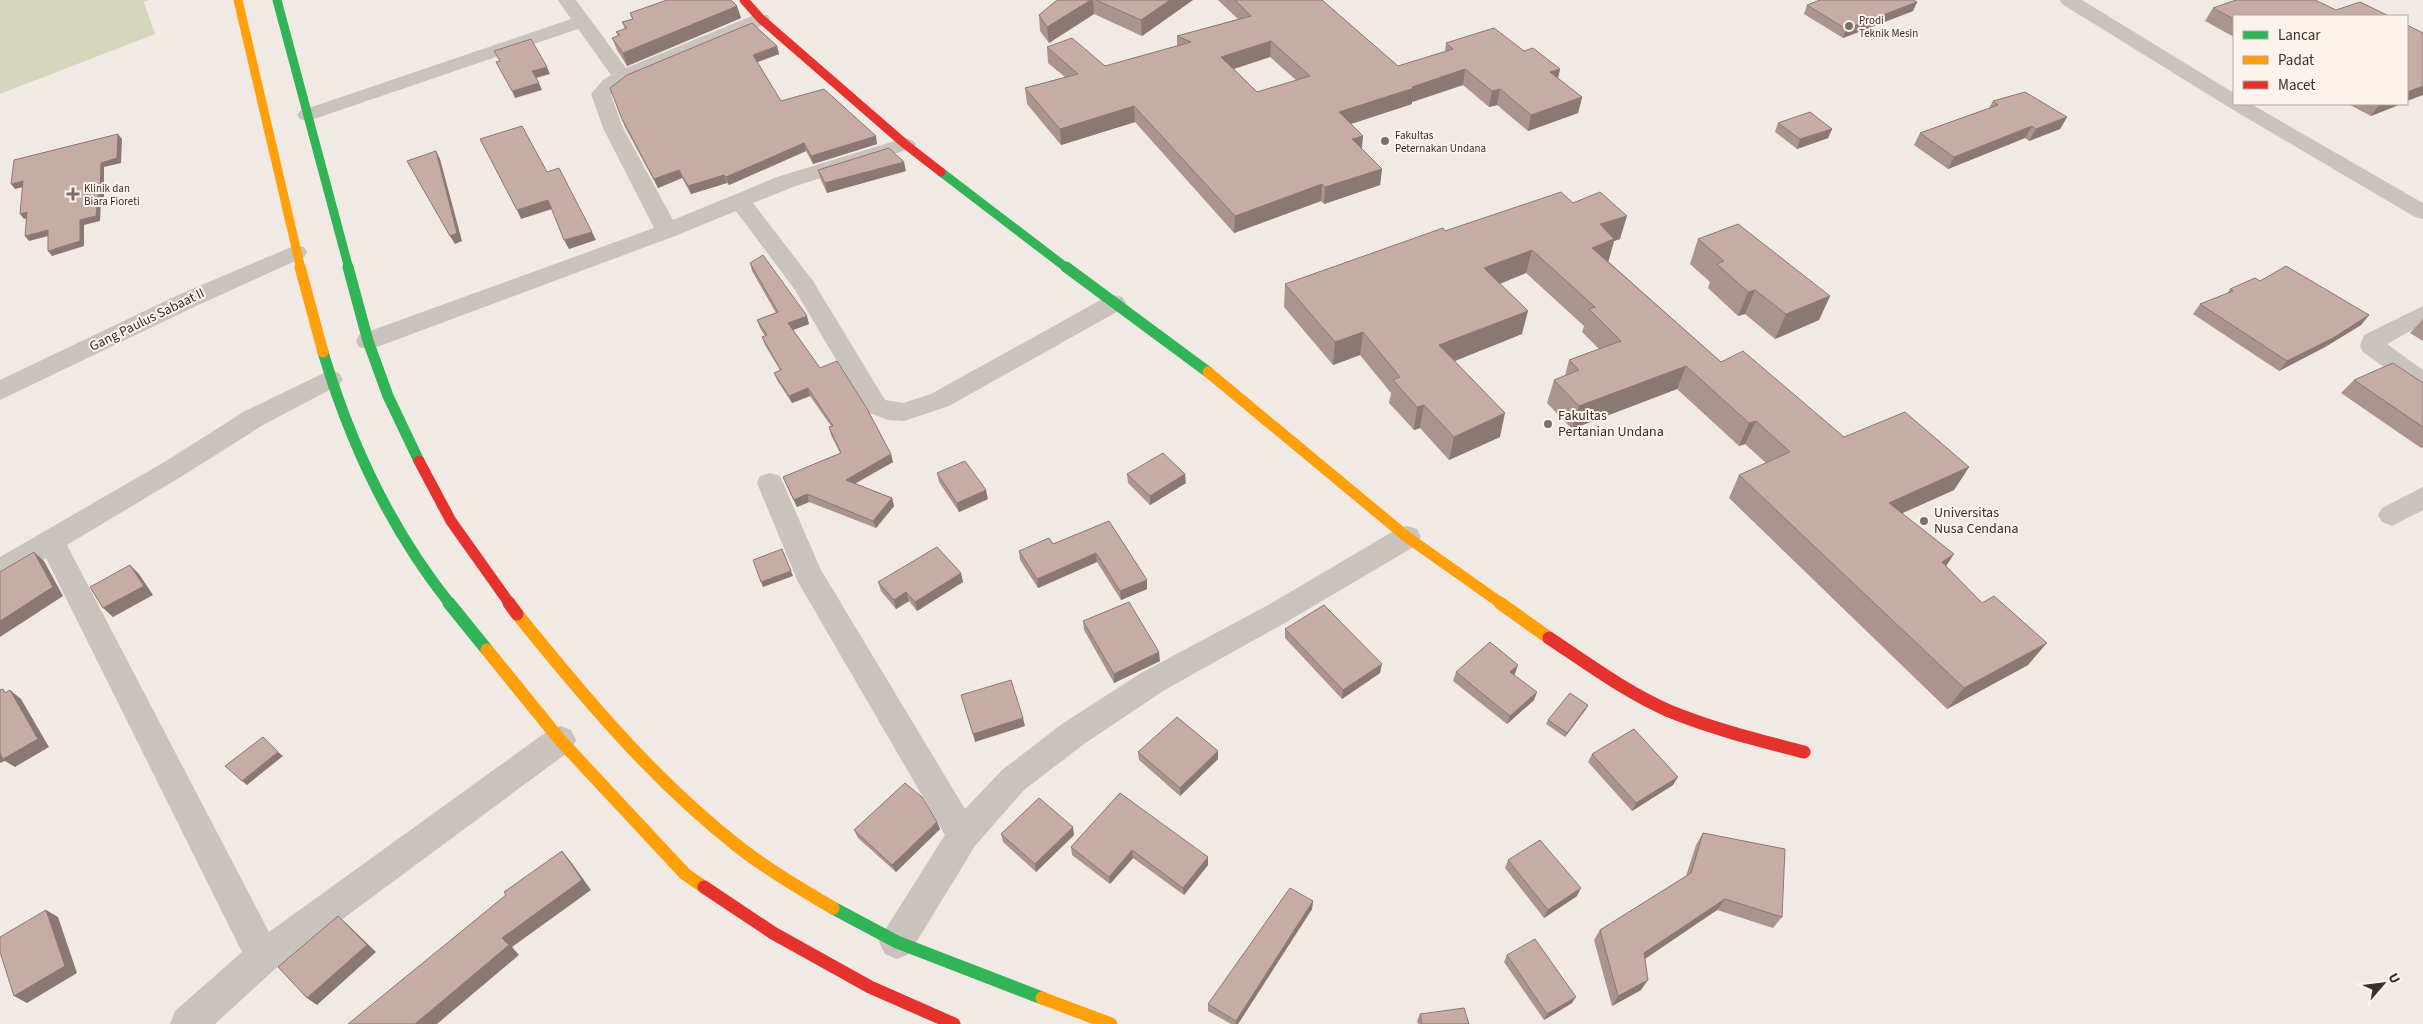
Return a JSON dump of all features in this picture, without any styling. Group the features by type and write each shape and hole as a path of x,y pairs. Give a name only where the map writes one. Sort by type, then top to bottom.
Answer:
{"main road":[{"path":"238,0 284,177 296,252 330,379 364,464 397,526 441,593 560,740 685,874 773,933 870,987 954,1024"},
{"path":"277,0 307,115 316,167 368,341 388,396 429,483 488,577 584,698 646,765 720,833 798,889 897,942 1111,1024"},
{"path":"744,0 761,19 905,144 1018,233 1197,363 1407,537 1514,614 1602,674 1635,694 1686,718 1745,737 1804,752"}],"street":[{"path":"567,0 622,77"},
{"path":"2069,0 2233,101"},
{"path":"667,231 613,128 601,98 604,90 622,77 761,19"},
{"path":"307,115 582,22"},
{"path":"2239,105 2423,212"},
{"path":"368,341 667,231 785,182 905,144"},
{"path":"740,201 805,286 876,406 888,411 904,412 940,400 1114,303"},
{"name":"Gang Paulus Sabaat II","path":"0,391 186,301 296,252"},
{"path":"2423,314 2373,341 2372,346 2423,384"},
{"path":"0,571 175,468 254,418 330,379"},
{"path":"770,483 808,574 963,835"},
{"path":"2392,514 2423,497"},
{"path":"897,942 963,835 1013,780 1073,734 1152,682 1280,612 1407,537"},
{"path":"51,540 263,957"},
{"path":"188,1024 263,957 560,740"}],"green space":[{"path":"0,0 149,0 144,2 155,34 0,94"}],"building":[{"path":"667,0 731,0 737,6 623,53 612,38 620,35 616,32 627,28 622,22 633,19 630,13"},
{"path":"1057,0 1091,0 1047,27 1039,15"},
{"path":"1096,0 1170,0 1141,20"},
{"path":"1235,0 1322,0 1398,66 1453,49 1446,43 1494,28 1524,51 1533,48 1560,69 1550,72 1582,97 1531,115 1500,89 1492,91 1465,69 1412,87 1414,88 1339,112 1363,136 1352,139 1382,169 1325,187 1322,184 1235,216 1134,106 1060,129 1025,88 1078,74 1047,47 1072,38 1105,66 1191,42 1177,36 1251,16","holes":["1271,41 1310,76 1257,92 1221,57"]},
{"name":"Prodi Teknik Mesin","path":"1820,0 1913,0 1917,2 1846,29 1807,5"},
{"path":"2236,0 2315,0 2336,10 2360,2 2387,15 2233,15 2233,18 2213,8"},
{"path":"752,23 777,46 753,55 781,101 824,89 876,136 811,156 804,143 726,177 724,175 688,186 679,170 654,179 622,119 610,88 627,75"},
{"path":"2408,26 2423,33 2423,86 2408,92"},
{"path":"531,39 547,67 532,71 539,83 512,91 496,62 500,61 494,51"},
{"path":"2025,92 2067,117 2036,129 2032,126 1954,157 1920,133 1998,105 1993,101"},
{"path":"1810,112 1832,129 1800,139 1778,123"},
{"path":"522,126 547,172 559,168 592,232 564,240 548,200 517,210 480,139"},
{"name":"Klinik dan Biara Fioreti","path":"118,134 117,158 101,163 100,195 98,196 96,216 80,220 80,241 48,251 48,230 25,236 27,212 20,214 23,181 11,184 14,160"},
{"path":"889,148 904,162 825,183 818,170"},
{"path":"436,151 457,233 450,236 407,161"},
{"path":"1561,192 1573,203 1600,192 1627,216 1600,224 1614,239 1592,248 1721,362 1743,351 1844,437 1905,412 1969,467 1889,503 1954,554 1942,562 1982,603 1994,596 2047,643 1964,688 1739,475 1790,452 1756,421 1749,423 1686,366 1579,406 1554,380 1579,370 1569,360 1621,341 1589,309 1595,307 1532,250 1484,268 1528,311 1439,345 1505,413 1454,437 1424,405 1417,407 1393,380 1400,377 1363,332 1335,342 1285,284 1443,228 1445,231"},
{"path":"1738,224 1830,296 1786,314 1755,290 1748,292 1717,264 1724,261 1698,239"},
{"path":"763,255 807,316 788,323 820,368 837,361 866,407 891,454 846,480 892,498 873,521 807,494 794,500 783,477 841,453 829,427 833,426 808,388 789,396 774,373 781,370 762,337 767,335 757,320 778,312 750,263"},
{"path":"2286,266 2369,315 2333,338 2287,361 2200,304 2233,291 2230,289 2255,278 2260,281"},
{"path":"2393,363 2423,383 2423,427 2354,380"},
{"path":"1163,453 1185,474 1150,496 1127,474"},
{"path":"965,461 986,490 957,503 937,473"},
{"path":"1109,521 1147,580 1120,591 1096,553 1037,579 1019,551 1049,538 1053,544"},
{"path":"937,547 961,573 915,602 906,592 894,600 878,582"},
{"path":"782,549 791,571 761,582 753,560"},
{"path":"34,552 53,587 0,621 0,572"},
{"path":"130,565 144,586 103,608 90,587"},
{"path":"1129,602 1159,652 1114,674 1083,621"},
{"path":"1324,605 1382,664 1343,690 1285,629"},
{"path":"1490,642 1518,665 1510,672 1537,692 1510,716 1456,672"},
{"path":"1011,680 1023,718 973,734 961,695"},
{"path":"3,689 5,693 10,690 38,739 3,759 0,753 0,690"},
{"path":"1570,693 1588,705 1567,733 1548,720"},
{"path":"1177,717 1218,751 1180,788 1138,752"},
{"path":"1634,729 1678,777 1636,803 1592,754"},
{"path":"263,737 278,752 242,781 225,766"},
{"path":"905,783 922,797 937,822 892,865 854,830"},
{"path":"1120,793 1208,857 1183,888 1132,850 1109,877 1071,847"},
{"path":"1039,798 1073,827 1035,864 1001,834"},
{"path":"1703,833 1785,849 1782,917 1725,899 1644,953 1648,980 1618,996 1600,930 1691,873"},
{"path":"1540,840 1581,888 1548,910 1508,860"},
{"path":"562,851 582,880 502,938 509,945 415,1024 348,1024 506,895 504,892"},
{"path":"1290,888 1313,901 1236,1021 1208,1004"},
{"path":"46,910 65,966 14,996 0,952 0,937"},
{"path":"338,916 367,945 307,998 278,967"},
{"path":"1535,939 1576,997 1547,1014 1507,955"},
{"path":"1464,1008 1469,1024 1422,1024 1420,1014"}],"traffic: fast":[{"path":"277,0 368,341 388,396 419,461"},
{"path":"941,172 1019,233 1208,372"},
{"path":"323,352 344,416 371,478 387,508 422,566 441,593 487,650"},
{"path":"833,908 897,942 1042,998"}],"traffic: slow":[{"path":"238,0 296,252 323,352"},
{"path":"1208,372 1407,537 1549,638"},
{"path":"517,614 587,699 660,778 699,814 741,848 785,880 833,908"},
{"path":"487,650 560,740 685,874 704,887"},
{"path":"1042,998 1111,1024"}],"traffic: jam":[{"path":"744,0 761,19 905,144 941,172"},
{"path":"419,461 451,521 517,614"},
{"path":"1549,638 1615,682 1668,711 1730,733 1804,752"},
{"path":"704,887 773,933 870,987 954,1024"}],"place":[{"name":"Prodi Teknik Mesin","path":"1849,26"},
{"name":"Fakultas Peternakan Undana","path":"1385,141"},
{"name":"Klinik dan Biara Fioreti","path":"73,194"},
{"name":"Fakultas Pertanian Undana","path":"1548,424"},
{"name":"Universitas Nusa Cendana","path":"1924,521"}]}
